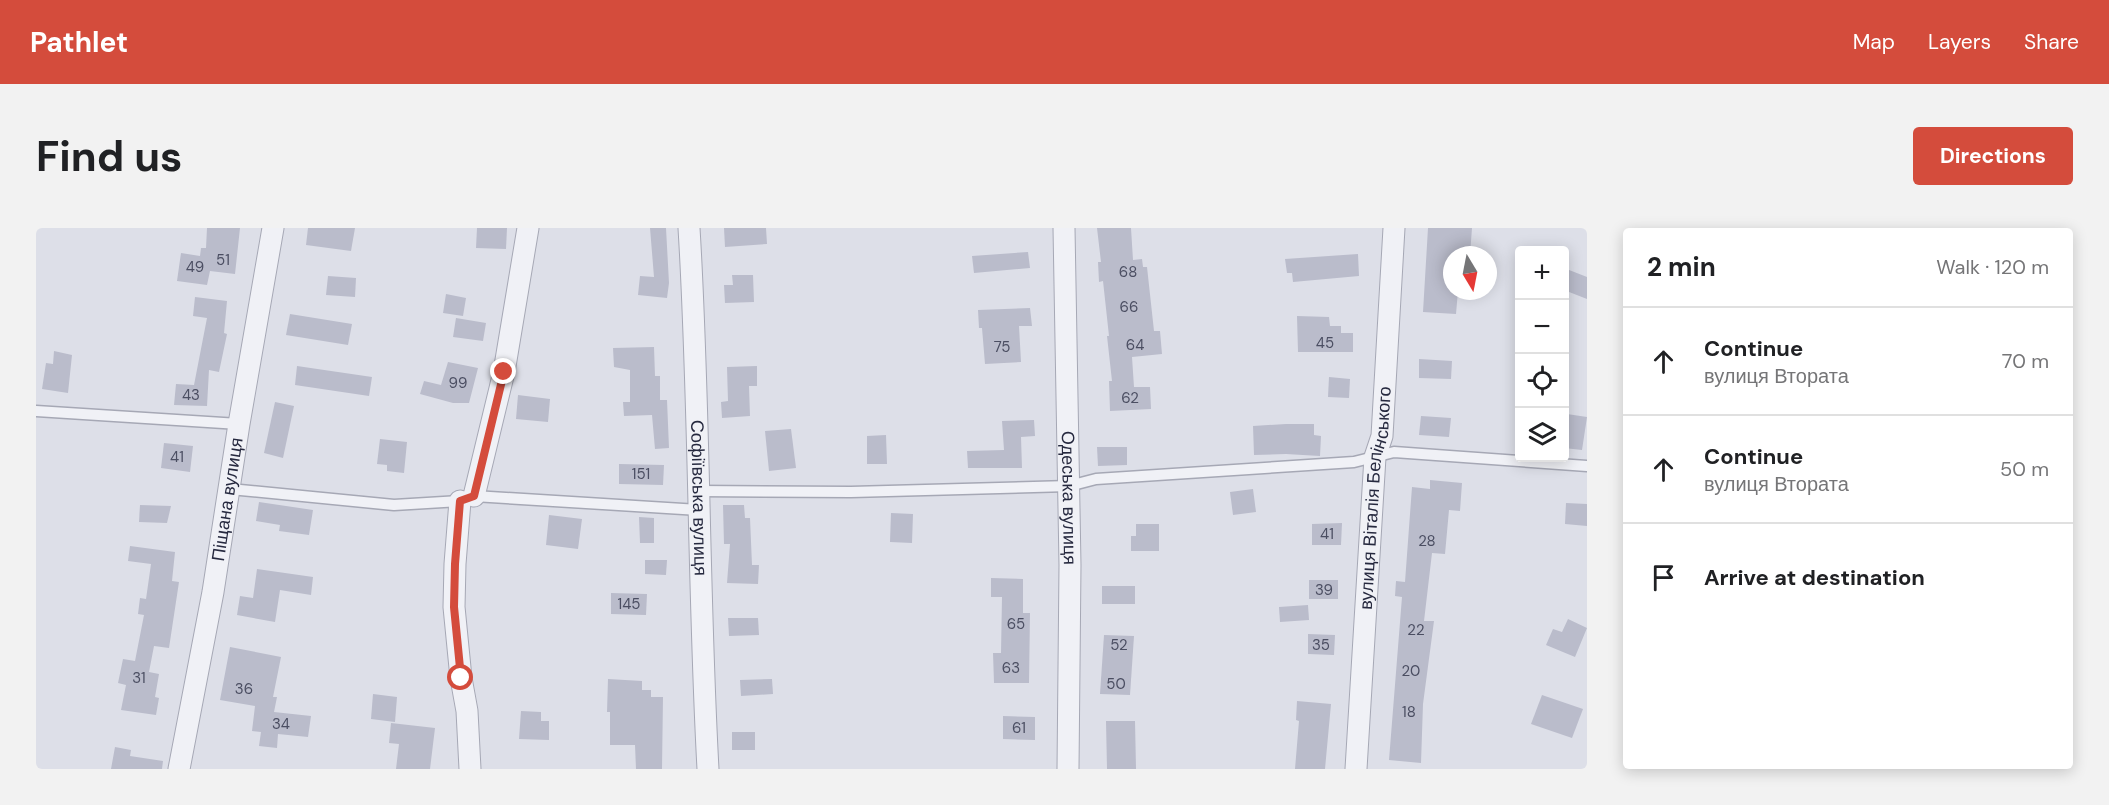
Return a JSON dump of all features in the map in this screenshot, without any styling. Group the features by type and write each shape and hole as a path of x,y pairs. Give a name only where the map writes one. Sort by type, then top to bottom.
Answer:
{"street":[{"name":"Піщана вулиця","path":"179,769 213,592 273,228"},
{"path":"470,769 467,711 461,678 454,607 455,564 467,499 504,372 528,228"},
{"name":"Софіївська вулиця","path":"689,228 695,347 700,570 708,769"},
{"name":"Одеська вулиця","path":"1064,228 1070,565 1068,769"},
{"name":"вулиця Віталія Белінського","path":"1356,769 1375,457 1382,436 1394,228"}],"lane":[{"path":"36,411 239,424"},
{"path":"230,489 394,505 467,499 699,500 851,492 1069,486 1096,479 1354,462 1394,452 1587,466"}],"building":[{"path":"207,228 240,228 235,274 210,271 207,285 177,281 181,253 200,256 201,248 206,248"},
{"path":"308,228 355,228 351,251 306,245"},
{"path":"477,228 507,228 506,249 476,248"},
{"path":"650,228 666,228 669,283 667,298 638,295 640,276 654,277"},
{"path":"724,228 766,228 767,244 725,247"},
{"path":"1097,228 1131,228 1133,260 1142,259 1143,267 1147,267 1154,331 1160,331 1162,354 1132,357 1134,387 1150,387 1151,409 1110,411 1109,381 1112,381 1107,336 1109,336 1103,281 1099,282 1098,262 1101,262"},
{"path":"1428,228 1472,228 1471,246 1443,246 1443,300 1457,300 1456,314 1423,312"},
{"path":"1028,252 1030,268 974,273 972,256"},
{"path":"1358,254 1359,276 1293,282 1292,273 1287,273 1285,259"},
{"path":"1569,270 1587,277 1587,299 1569,292"},
{"path":"732,275 753,275 754,302 725,303 724,285 733,285"},
{"path":"328,276 356,278 355,297 326,295"},
{"path":"446,294 466,298 463,316 443,313"},
{"path":"195,297 227,301 224,333 227,334 219,372 209,370 207,406 174,405 176,384 194,385 207,318 193,316"},
{"path":"1030,308 1032,326 1019,326 1021,362 985,364 978,310"},
{"path":"290,314 352,324 348,345 286,335"},
{"path":"1297,316 1329,317 1330,326 1341,326 1341,333 1353,333 1353,352 1298,352"},
{"path":"456,318 486,323 483,341 453,337"},
{"path":"654,347 655,376 660,376 660,400 667,400 669,448 655,449 652,415 624,416 623,402 630,402 630,370 614,367 613,348"},
{"path":"54,351 72,355 68,393 42,389 46,363 53,364"},
{"path":"1419,359 1452,361 1451,379 1419,378"},
{"path":"448,362 478,368 469,403 453,403 420,394 424,381 441,385"},
{"path":"297,366 372,377 369,396 295,385"},
{"path":"757,366 757,386 749,386 750,416 722,418 721,402 728,401 727,367"},
{"path":"1329,377 1350,379 1349,398 1328,397"},
{"path":"518,395 550,399 548,422 516,419"},
{"path":"275,402 294,406 283,458 264,453"},
{"path":"1569,414 1587,417 1582,450 1569,449"},
{"path":"1421,416 1451,418 1449,437 1419,435"},
{"path":"1034,420 1035,436 1021,437 1022,468 968,468 967,451 1004,450 1002,421"},
{"path":"1314,424 1314,435 1321,436 1320,456 1254,455 1253,426"},
{"path":"791,429 796,468 769,471 765,431"},
{"path":"886,435 887,464 867,464 867,436"},
{"path":"380,439 407,442 404,473 387,471 387,465 377,464"},
{"path":"164,443 193,446 190,472 161,468"},
{"path":"1097,447 1127,447 1127,465 1098,466"},
{"path":"619,464 664,465 663,485 619,484"},
{"path":"1430,480 1462,483 1460,511 1449,510 1445,554 1432,553 1424,621 1434,621 1423,704 1421,763 1389,760 1402,597 1395,596 1396,581 1405,582 1412,487 1430,489"},
{"path":"1253,489 1256,512 1233,515 1230,492"},
{"path":"259,502 313,510 309,535 279,531 280,525 256,521"},
{"path":"1566,503 1587,504 1587,526 1565,524"},
{"path":"140,505 171,506 167,523 139,522"},
{"path":"723,505 744,505 745,518 750,518 752,565 759,565 758,584 727,583 730,544 724,544"},
{"path":"891,513 913,514 912,543 890,542"},
{"path":"549,515 582,519 578,549 546,545"},
{"path":"639,517 654,518 654,543 640,543"},
{"path":"1342,523 1341,545 1312,545 1312,524"},
{"path":"1136,524 1159,524 1159,551 1131,551 1131,536 1136,536"},
{"path":"130,546 175,552 172,581 179,582 169,648 154,646 149,672 159,674 155,697 159,698 156,715 121,710 126,685 118,683 123,659 135,661 144,615 138,614 140,598 146,599 151,564 128,561"},
{"path":"645,560 667,560 666,575 645,574"},
{"path":"257,569 313,577 311,595 280,590 275,622 237,615 240,596 253,598"},
{"path":"991,578 1023,579 1023,613 1030,613 1029,683 994,683 993,653 1001,653 1002,597 991,597"},
{"path":"1309,580 1338,580 1338,599 1309,599"},
{"path":"1102,586 1135,586 1135,604 1102,604"},
{"path":"611,593 647,594 646,615 611,614"},
{"path":"1308,605 1309,620 1280,622 1279,607"},
{"path":"728,618 758,618 759,635 729,636"},
{"path":"1568,619 1587,628 1575,657 1546,645 1553,629 1562,632"},
{"path":"1308,634 1335,635 1334,655 1308,654"},
{"path":"1104,635 1134,636 1130,695 1100,694"},
{"path":"230,647 281,657 273,697 277,697 274,712 311,716 308,737 278,734 277,748 259,746 261,732 252,731 255,706 220,700"},
{"path":"608,679 642,681 642,690 651,690 651,697 663,697 662,769 636,769 635,745 610,745 610,712 607,712"},
{"path":"772,679 773,694 741,696 740,680"},
{"path":"373,694 397,697 395,722 371,719"},
{"path":"1542,695 1583,709 1572,738 1531,724"},
{"path":"1297,701 1331,704 1325,769 1295,769 1299,721 1296,720"},
{"path":"521,711 541,712 541,721 549,721 549,740 519,739"},
{"path":"1003,716 1035,717 1035,740 1003,739"},
{"path":"1106,721 1135,721 1136,769 1107,769"},
{"path":"391,723 435,728 430,769 396,769 399,744 389,743"},
{"path":"732,732 755,732 755,750 732,750"},
{"path":"115,747 131,750 130,756 163,761 162,769 111,769"}],"route":[{"path":"461,678 454,607 460,501 474,496 504,372"}]}
